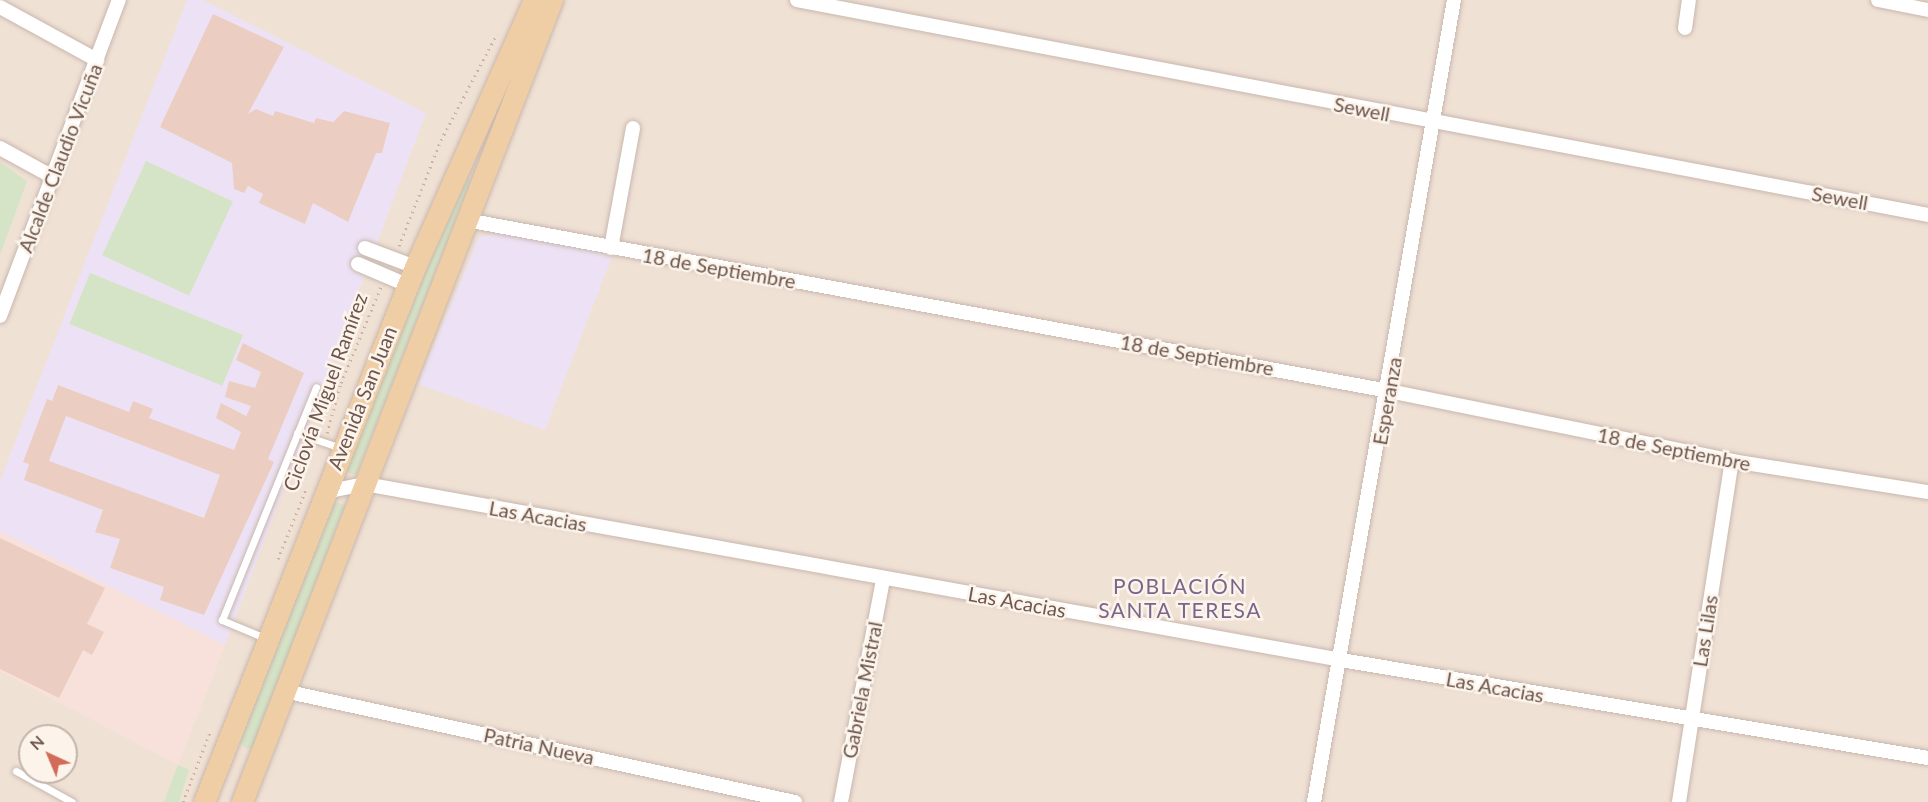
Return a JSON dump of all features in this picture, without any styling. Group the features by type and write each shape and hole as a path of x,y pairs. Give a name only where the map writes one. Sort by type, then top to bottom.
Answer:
{"main road":[{"name":"Avenida San Juan","path":"204,802 232,736 323,495 334,446 534,0"},
{"name":"Avenida San Juan","path":"242,802 552,0"},
{"path":"468,143 491,155"},
{"path":"232,736 234,751 246,756 267,735"}],"street":[{"name":"Alcalde Claudio Vicuña","path":"0,316 119,0"},
{"name":"Sewell","path":"797,0 1435,123 1928,214"},
{"name":"Esperanza","path":"1314,802 1389,390 1454,0"},
{"path":"1685,28 1689,0"},
{"path":"1878,0 1928,10"},
{"path":"0,7 97,60"},
{"path":"611,248 633,128"},
{"path":"0,148 53,177"},
{"name":"18 de Septiembre","path":"466,220 1389,390 1732,461 1928,492"},
{"path":"365,248 394,259 411,276"},
{"path":"358,264 386,276 411,276"},
{"path":"0,274 13,281"},
{"name":"Las Lilas","path":"1679,802 1732,461"},
{"name":"Las Acacias","path":"323,495 328,487 365,484 1341,660 1691,721 1928,758"},
{"name":"Gabriela Mistral","path":"841,802 883,579"},
{"name":"Patria Nueva","path":"284,691 795,802"}],"lane":[{"path":"268,640 222,620 316,387"},
{"path":"297,433 334,446"},
{"path":"16,771 72,802"}],"path":[{"path":"394,259 441,140 500,28"},
{"name":"Ciclovía Miguel Ramírez","path":"334,446 341,383 386,276"},
{"name":"Ciclovía Miguel Ramírez","path":"274,570 312,474"},
{"path":"183,802 213,725"}],"shaded area":[{"path":"0,0 1928,0 1928,802 0,802"},
{"path":"187,0 203,0 426,113 225,645 0,531 0,481"},
{"path":"498,232 613,254 545,430 418,384 479,237"},
{"path":"0,531 225,645 178,765 0,671"}],"green space":[{"path":"146,161 233,202 189,296 102,255"},
{"path":"0,162 27,181 0,255"},
{"path":"465,173 471,181 356,475 344,471 457,177"},
{"path":"90,273 243,335 222,386 69,324"},
{"path":"330,501 345,505 254,748 247,749 239,742"},
{"path":"178,765 189,770 179,802 164,802"}],"building":[{"path":"213,14 284,47 248,114 256,109 273,116 275,111 314,123 316,118 333,122 344,111 390,123 382,153 376,153 348,222 313,203 305,224 259,203 263,194 248,186 244,193 234,189 232,163 160,127"},
{"path":"243,343 304,373 268,459 274,462 204,615 160,600 164,587 110,568 120,539 95,532 103,510 24,480 29,464 23,462 47,399 52,401 58,385 129,412 133,401 153,409 149,418 234,450 241,432 216,418 221,403 246,416 251,406 225,397 229,381 255,388 261,372 236,360","holes":["66,416 220,475 204,518 49,461"]},
{"path":"0,538 105,588 87,624 104,632 92,655 83,650 59,698 0,669"}],"district":[{"name":"POBLACIÓN SANTA TERESA","path":"1180,598"}]}
